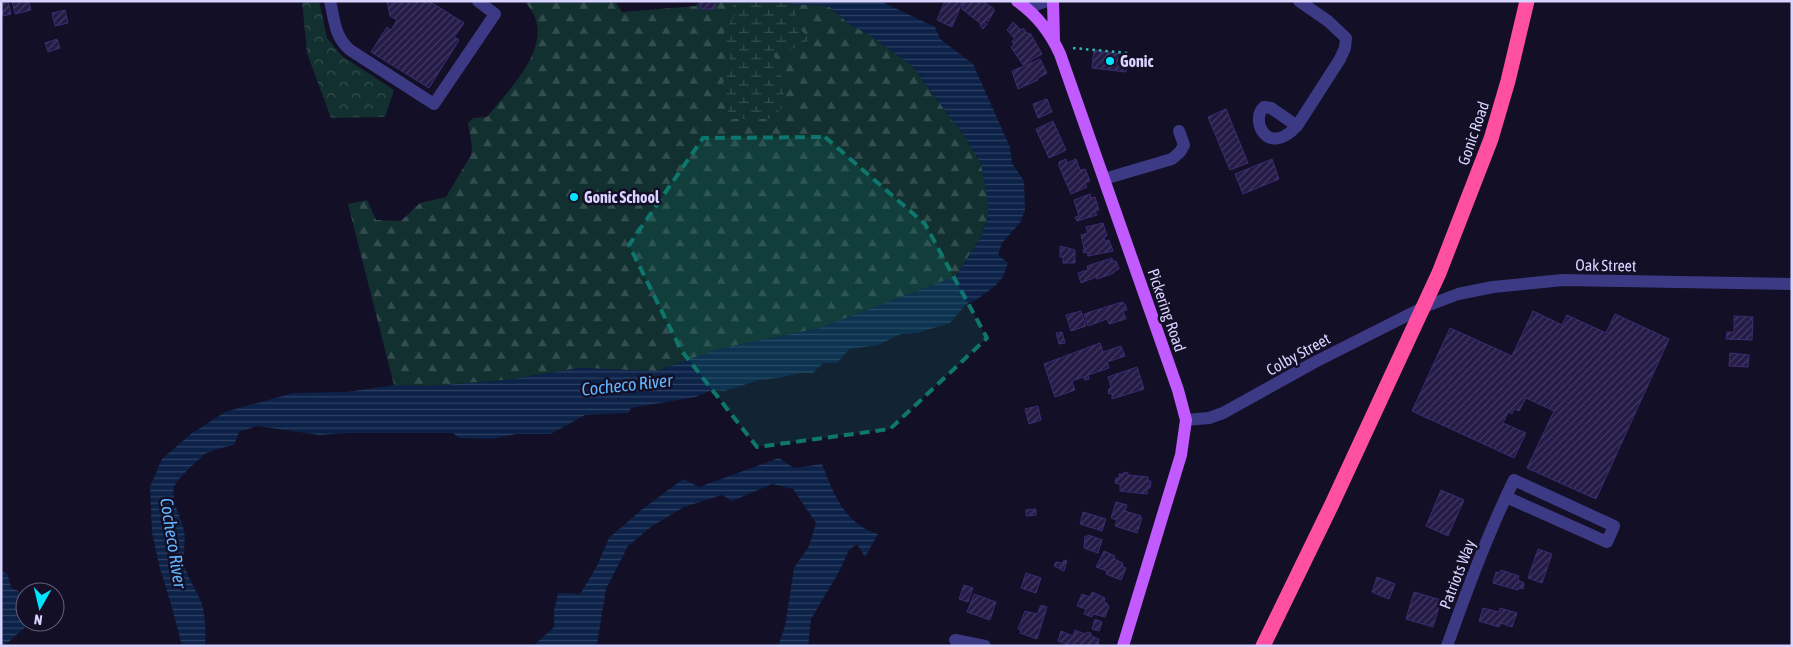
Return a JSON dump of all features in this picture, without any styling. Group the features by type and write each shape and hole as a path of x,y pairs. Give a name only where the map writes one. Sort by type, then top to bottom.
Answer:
{"highway":[{"name":"Gonic Road","path":"1263,646 1328,513 1439,273 1491,139 1508,81 1527,1"}],"main road":[{"path":"1052,1 1054,41"},
{"name":"Pickering Road","path":"1023,3 1054,41 1067,73 1178,390 1186,420 1181,454 1123,646"}],"street":[{"path":"330,1 337,35 350,50 434,104 495,14 478,1"},
{"path":"1023,3 1047,1"},
{"path":"1297,126 1340,59 1345,48 1346,38 1328,21 1299,1"},
{"path":"1104,179 1172,159 1180,152 1184,145 1179,131"},
{"name":"Oak Street","path":"1424,307 1458,294 1493,287 1563,280 1792,284"},
{"name":"Colby Street","path":"1186,420 1209,418 1223,413 1316,362 1424,307"},
{"path":"1514,480 1614,526 1607,542 1506,497 1514,480"},
{"name":"Patriots Way","path":"1447,646 1465,596 1506,497"},
{"path":"955,640 985,646"}],"path":[{"path":"1073,48 1128,53"}],"highlighted area":[{"path":"825,137 925,224 987,338 890,429 757,447 681,350 629,245 703,138"}],"green space":[{"path":"302,1 319,1 327,38 342,56 394,90 385,117 331,118 307,53"},
{"name":"Gonic School","path":"524,1 615,1 622,12 696,6 700,1 787,1 795,5 812,4 830,7 848,23 871,36 912,66 965,137 981,164 988,200 988,216 982,235 956,276 820,328 718,349 657,371 579,368 507,380 430,386 394,385 348,204 367,200 376,220 401,221 420,203 446,197 471,155 472,147 468,123 473,118 487,117 516,82 532,55 537,41 537,27 533,13"},
{"path":"732,1 787,1 795,5 796,26 811,39 790,50 773,53 784,83 783,107 770,119 731,119 726,106 723,88 731,51 723,45 721,37 735,15"}],"water":[{"name":"Cocheco River","path":"787,1 880,1 935,27 940,39 973,64 1010,147 1012,163 1024,181 1025,210 1020,223 1002,243 998,255 1008,263 1003,277 995,286 976,300 966,304 950,323 917,333 901,334 878,345 849,349 837,363 823,363 813,373 800,373 759,380 724,391 712,390 696,397 631,408 628,413 585,415 551,434 516,434 492,439 459,438 453,433 346,433 319,435 257,426 239,432 234,445 205,454 183,475 174,487 175,504 185,535 185,568 201,602 205,627 205,646 182,646 152,533 150,487 162,459 191,434 225,412 293,393 347,392 394,385 430,386 507,380 579,368 657,371 718,349 820,328 956,276 982,235 988,216 988,200 981,164 965,137 912,66 871,36 848,23 830,7 812,4 795,5"},
{"path":"779,458 794,468 822,464 842,507 854,521 869,531 878,534 865,557 857,544 849,550 840,570 811,619 808,646 778,646 785,626 794,568 809,546 816,523 793,489 772,484 732,501 722,495 684,507 652,526 628,546 606,589 597,644 591,646 533,646 554,627 554,611 558,593 580,594 597,566 609,538 640,511 683,479 699,487"},
{"path":"1,571 7,573 11,587 15,589 15,632 20,632 4,646 1,646"}],"building":[{"path":"1,1 8,1 11,14 3,16"},
{"path":"12,1 29,1 31,10 15,14"},
{"path":"387,1 429,1 464,23 454,37 459,40 429,88 371,52 387,27 391,30 397,20 390,16"},
{"path":"700,1 715,1 715,9 701,9"},
{"path":"945,1 963,1 952,27 937,20"},
{"path":"983,1 994,9 988,22 986,20 984,22 987,24 983,29 980,26 981,24 962,9 964,2"},
{"path":"65,10 68,23 55,26 52,13"},
{"path":"1013,22 1021,30 1023,28 1028,34 1030,33 1042,54 1023,65 1011,47 1014,45 1012,41 1015,39 1007,30"},
{"path":"57,39 60,48 48,52 45,43"},
{"name":"Gonic","path":"1094,50 1128,55 1126,72 1092,68"},
{"path":"1040,59 1047,73 1038,80 1018,89 1012,71"},
{"path":"1047,99 1052,112 1038,118 1033,104"},
{"path":"1226,109 1248,163 1230,170 1208,117"},
{"path":"1053,121 1066,150 1049,158 1036,129"},
{"path":"1066,159 1067,163 1076,159 1080,170 1085,169 1090,181 1085,183 1087,187 1071,194 1059,166 1059,162"},
{"path":"1272,159 1279,179 1243,194 1235,174"},
{"path":"1090,194 1091,198 1095,197 1099,210 1095,212 1097,215 1077,221 1075,217 1079,216 1074,200"},
{"path":"1103,223 1107,236 1104,237 1105,241 1109,240 1113,251 1088,256 1087,252 1084,253 1083,250 1086,249 1084,248 1081,235 1088,233 1086,227"},
{"path":"1060,246 1075,250 1075,263 1063,263 1063,257 1060,257"},
{"path":"1112,258 1113,262 1116,261 1119,269 1114,273 1081,283 1078,273 1088,270 1087,266"},
{"path":"1122,302 1127,310 1123,311 1126,319 1109,324 1107,319 1088,326 1084,314"},
{"path":"1081,311 1086,326 1071,331 1066,315"},
{"path":"1533,311 1562,325 1567,315 1606,333 1615,314 1669,339 1596,499 1527,468 1554,411 1526,398 1519,411 1514,409 1512,414 1508,412 1503,423 1526,433 1514,458 1412,411 1450,328 1512,356"},
{"path":"1734,316 1753,317 1752,340 1726,339 1727,332 1734,332"},
{"path":"1062,332 1065,343 1059,344 1056,333"},
{"path":"1100,343 1103,352 1121,346 1125,356 1107,362 1109,368 1088,375 1089,379 1085,380 1083,377 1072,381 1075,390 1055,397 1044,364"},
{"path":"1730,353 1749,355 1748,367 1729,366"},
{"path":"1137,367 1144,389 1112,399 1112,393 1109,394 1108,390 1111,387 1108,377"},
{"path":"1038,406 1041,420 1029,424 1025,409"},
{"path":"1124,472 1128,473 1128,475 1148,477 1148,481 1151,481 1147,494 1120,491 1120,484 1115,483 1116,478 1119,479 1119,474 1124,474"},
{"path":"1441,490 1464,500 1448,536 1426,526"},
{"path":"1116,502 1127,505 1125,511 1141,516 1137,533 1115,526 1117,520 1111,518"},
{"path":"1036,509 1036,515 1026,516 1026,510"},
{"path":"1083,512 1106,519 1102,531 1080,524"},
{"path":"1088,535 1102,540 1098,553 1084,548 1085,536 1087,537"},
{"path":"1538,549 1552,554 1542,583 1528,578"},
{"path":"1104,551 1115,556 1114,559 1123,563 1122,566 1126,568 1121,580 1106,574 1107,571 1096,567"},
{"path":"1064,560 1067,561 1064,571 1054,566 1056,562 1063,563"},
{"path":"1501,570 1519,576 1518,580 1524,583 1523,589 1519,588 1518,590 1493,583 1496,572 1500,573"},
{"path":"1026,573 1041,578 1036,593 1021,588"},
{"path":"1377,577 1395,584 1389,599 1372,592"},
{"path":"964,585 973,588 968,602 959,599"},
{"path":"1092,592 1105,598 1104,602 1109,606 1105,617 1093,614 1092,617 1084,614 1086,609 1077,606 1082,594 1090,597"},
{"path":"1414,592 1441,600 1433,627 1406,619"},
{"path":"974,594 996,602 990,620 967,612"},
{"path":"1041,605 1047,607 1037,639 1020,633 1021,630 1018,629 1025,611 1037,614"},
{"path":"1483,608 1499,612 1500,608 1517,613 1512,627 1501,623 1499,627 1479,621"},
{"path":"1095,619 1102,622 1099,631 1092,629"},
{"path":"1075,630 1085,634 1087,632 1091,633 1091,636 1099,639 1098,646 1071,646 1058,641 1061,631 1073,636"}],"place":[{"name":"Gonic","path":"1110,61"},
{"name":"Gonic School","path":"574,197"}]}
